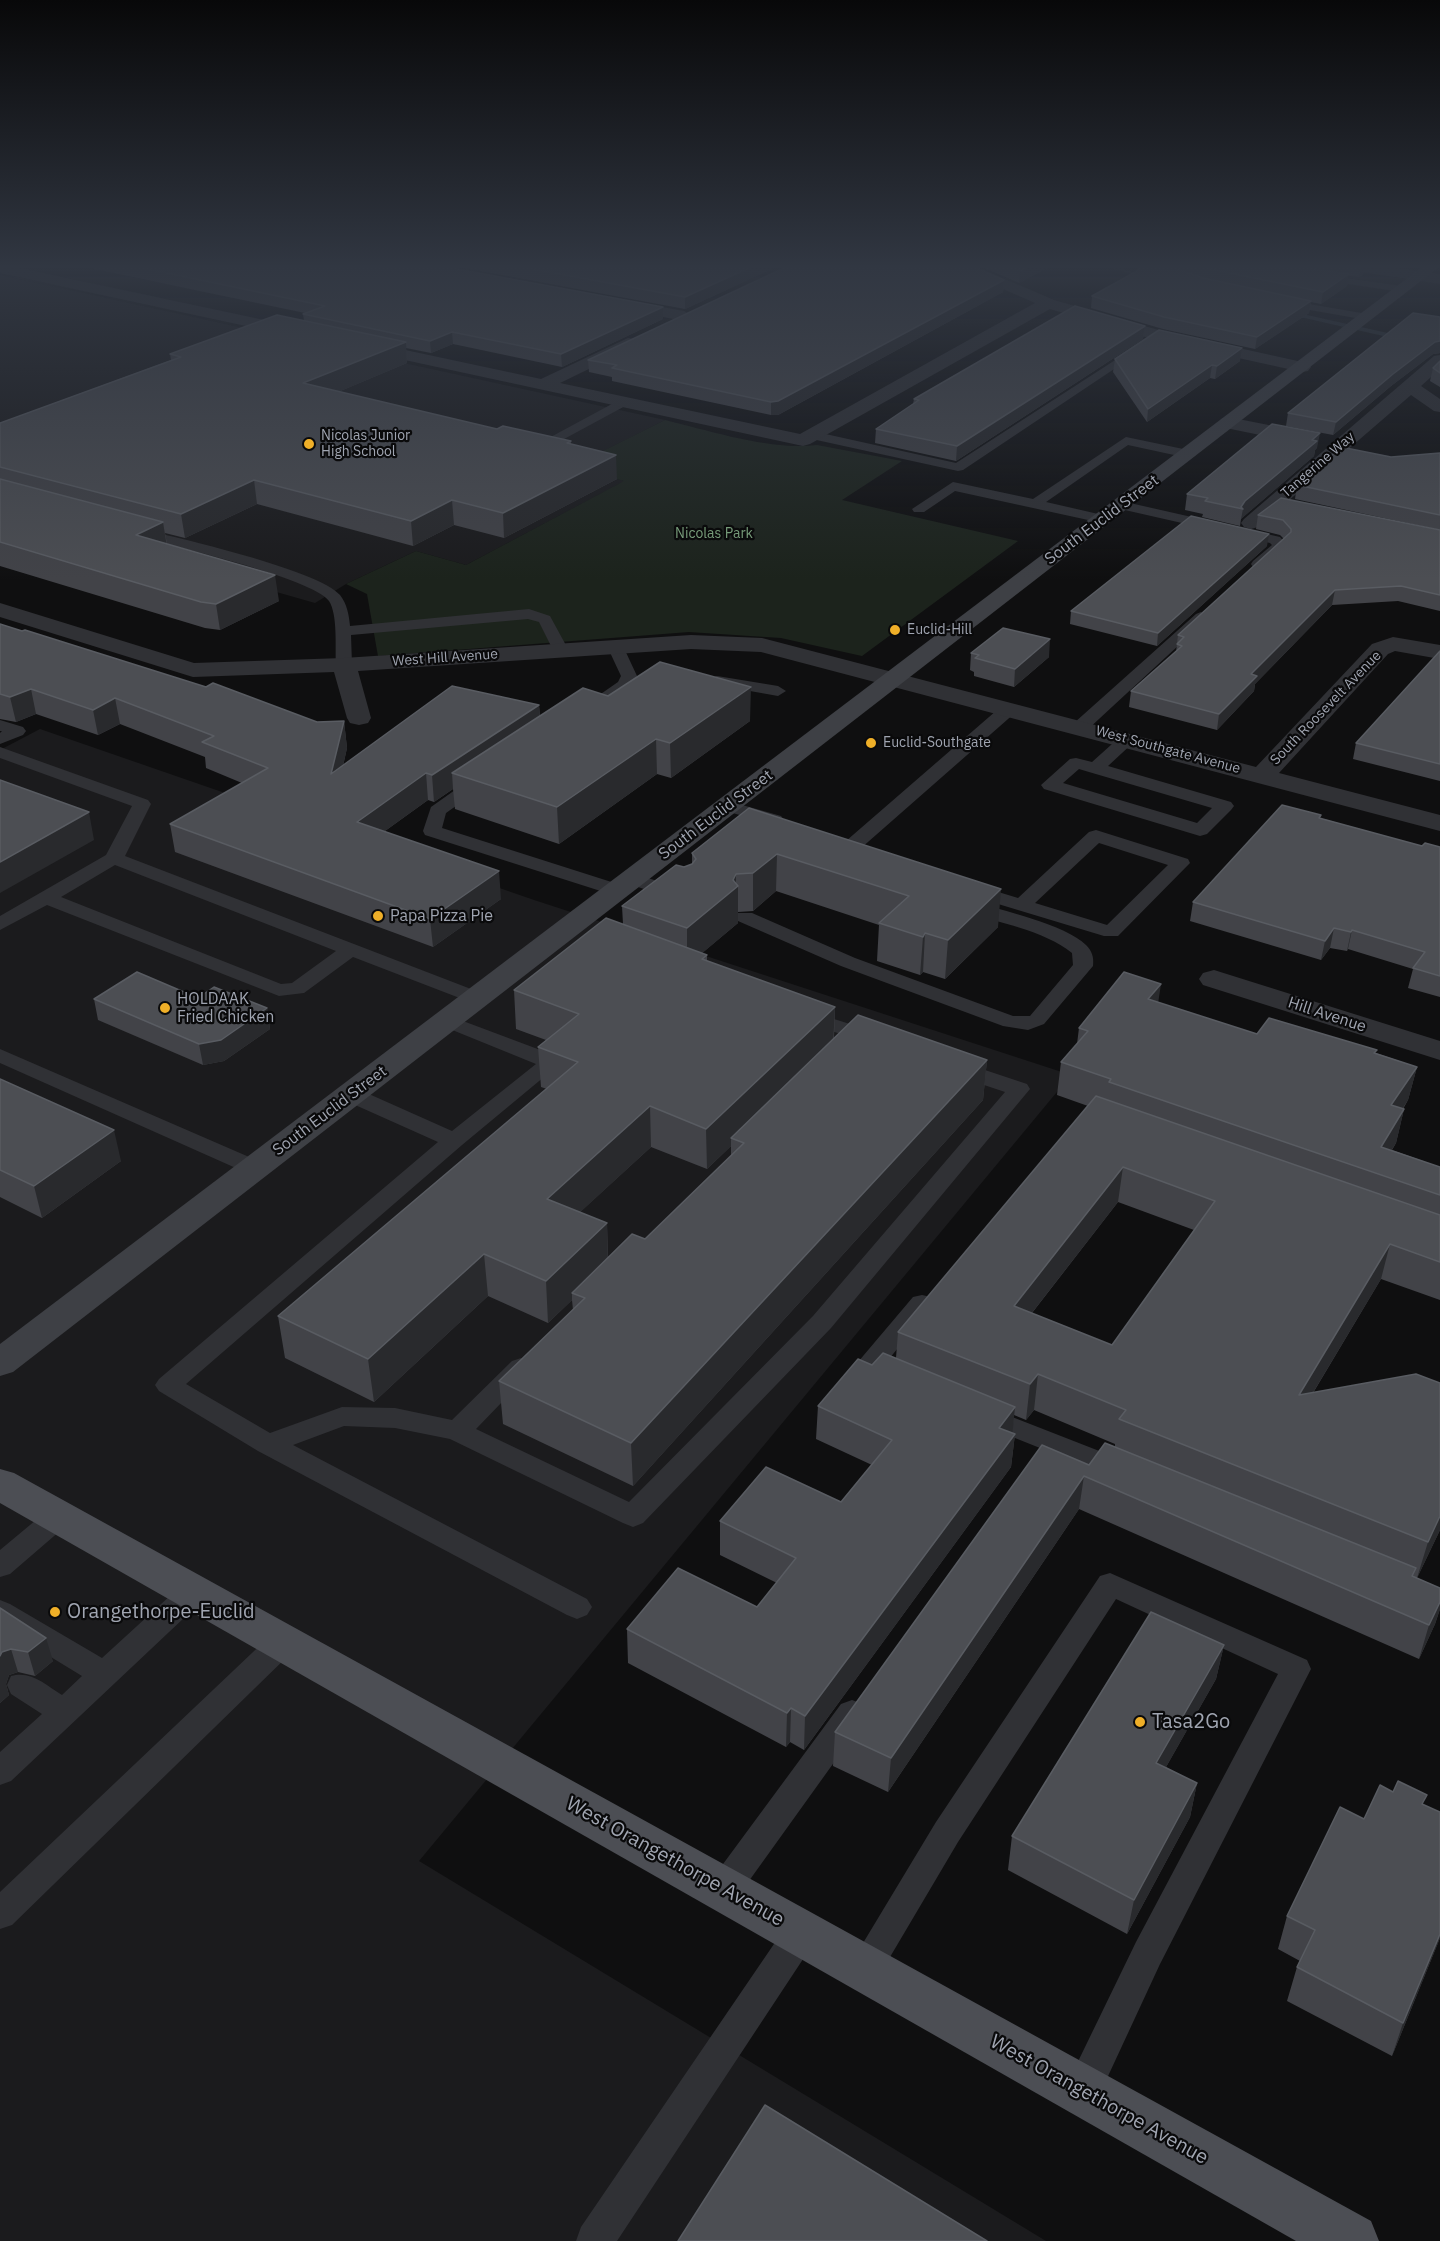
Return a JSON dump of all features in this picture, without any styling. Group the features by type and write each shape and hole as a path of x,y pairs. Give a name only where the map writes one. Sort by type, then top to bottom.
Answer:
{"main road":[{"name":"South Euclid Street","path":"0,1363 477,998 573,935 625,885 720,819 895,678 1295,372"},
{"name":"West Orangethorpe Avenue","path":"0,1484 1351,2241"}],"street":[{"path":"479,372 622,402 807,437 925,372"},
{"path":"542,385 570,372"},
{"name":"Tangerine Way","path":"1251,523 1427,372"},
{"path":"1410,386 1440,407"},
{"path":"1228,423 1342,445"},
{"path":"1275,503 1297,508"},
{"name":"West Hill Avenue","path":"0,610 193,670 344,665 691,642 762,645 895,678"},
{"name":"South Roosevelt Avenue","path":"1262,776 1380,649 1393,644 1440,652"},
{"path":"344,665 359,718"},
{"name":"West Southgate Avenue","path":"895,678 1440,823"},
{"name":"Hill Avenue","path":"1214,979 1440,1050"}],"lane":[{"path":"807,437 958,466 1102,372"},
{"path":"564,451 541,446 622,402"},
{"path":"1035,504 1126,441 1188,454"},
{"path":"919,509 953,486 1102,519"},
{"path":"1121,505 1275,540 1280,545 1245,576"},
{"path":"128,530 321,586 335,598 340,612 344,665"},
{"path":"1080,727 1210,608"},
{"path":"342,631 529,614 545,619 560,649"},
{"path":"590,709 618,692 635,675 615,646"},
{"path":"697,678 778,691"},
{"path":"831,838 861,850 1010,708"},
{"path":"0,725 17,731 0,739"},
{"path":"1095,768 1127,740"},
{"path":"0,752 142,804 114,858 0,924"},
{"path":"1076,763 1095,768 1117,775 1225,806 1200,830 1050,785 1076,763"},
{"path":"496,771 437,811 432,831 625,885 684,896"},
{"path":"720,819 797,827"},
{"path":"745,917 848,962 1010,1022 1028,1024 1037,1020 1083,966 1084,957 1079,949 1062,939 956,895 1022,905 1111,932 1181,863 1096,836 1022,905"},
{"path":"114,858 477,998"},
{"path":"45,898 279,990 297,988 351,950"},
{"path":"781,1008 851,1043 892,1046"},
{"path":"447,1021 551,1062 454,1140 168,1385 268,1444 577,1607"},
{"path":"0,1055 255,1168"},
{"path":"268,1444 342,1416 395,1418 457,1431 633,1516 822,1322 1019,1089 934,1060"},
{"path":"352,1095 454,1140"},
{"path":"910,1385 867,1368 936,1287"},
{"path":"457,1431 535,1353"},
{"path":"963,1406 1041,1450 1146,1481"},
{"path":"0,1566 58,1517"},
{"path":"865,1968 947,1832 1110,1584 1296,1669 1148,1953 1083,2090"},
{"path":"0,1772 193,1592"},
{"path":"0,1612 105,1675"},
{"path":"0,1914 283,1642"},
{"path":"22,1685 64,1712"},
{"path":"724,1889 867,1692"},
{"path":"595,2241 801,1933"}],"shaded area":[{"name":"Nicolas Junior High School","path":"0,372 443,372 665,420 572,467 625,481 466,565 416,551 346,584 315,603 0,513"},
{"path":"40,729 534,900 1071,1075 419,1861 1046,2241 0,2241 0,750"}],"green space":[{"name":"Nicolas Park","path":"665,420 761,443 817,445 902,461 842,500 1018,541 862,656 781,638 689,632 378,656 367,594 346,584 416,551 466,565 624,481 571,467"}],"building":[{"path":"141,372 332,372 303,383 497,429 503,426 571,441 567,443 616,455 503,513 452,500 411,521 254,480 181,514 0,467 0,423"},
{"path":"629,372 833,372 778,401 771,402"},
{"path":"961,372 1074,372 957,446 876,429 919,400 914,399"},
{"path":"1123,372 1202,372 1148,409"},
{"path":"1340,372 1396,372 1336,422 1288,413"},
{"path":"1272,424 1320,433 1312,440 1317,441 1245,501 1241,507 1243,509 1205,501 1208,498 1187,494"},
{"path":"1341,447 1391,457 1440,453 1440,515 1297,485"},
{"path":"0,479 163,522 136,535 275,575 216,604 201,602 0,542"},
{"path":"1281,498 1440,530 1440,595 1401,586 1335,590 1251,674 1257,676 1219,714 1131,691 1182,646 1177,644 1184,637 1178,635 1291,532 1283,520 1258,515"},
{"path":"1191,516 1269,534 1158,633 1071,611"},
{"path":"0,624 206,687 213,683 317,722 344,721 331,774 452,686 539,705 432,775 426,773 357,822 499,871 430,919 170,824 268,768 202,742 214,736 115,698 93,710 31,689 10,697 0,694"},
{"path":"1003,628 1050,639 1015,669 975,658 979,655 971,653"},
{"path":"1440,651 1440,764 1356,743"},
{"path":"660,662 751,687 670,743 656,739 557,807 452,773 583,688 608,696"},
{"path":"0,780 89,812 0,862"},
{"path":"1282,805 1321,815 1319,818 1422,846 1425,843 1440,847 1440,976 1413,968 1425,952 1352,930 1351,932 1334,928 1325,941 1193,902"},
{"path":"749,808 1001,889 948,940 925,933 923,937 879,923 909,896 777,854 753,873 736,874 733,880 738,886 687,928 622,906 676,865 684,867 692,864 696,859 692,853"},
{"path":"606,918 707,955 702,959 835,1007 706,1129 650,1106 547,1199 607,1223 546,1281 484,1254 368,1359 278,1316 578,1062 538,1047 579,1014 514,990"},
{"path":"137,972 198,998 214,987 267,1008 221,1040 199,1044 94,999"},
{"path":"1124,972 1161,984 1148,999 1257,1034 1269,1018 1377,1050 1374,1053 1417,1067 1391,1105 1404,1109 1381,1147 1440,1167 1440,1195 1109,1082 1111,1079 1061,1062 1088,1031 1079,1028"},
{"path":"858,1015 987,1060 631,1443 499,1381 585,1298 572,1293 632,1234 645,1239 744,1143 731,1138"},
{"path":"0,1079 114,1130 34,1186 0,1170"},
{"path":"1096,1096 1440,1215 1440,1262 1390,1244 1299,1395 1416,1374 1440,1383 1440,1516 1428,1542 1119,1419 1126,1410 1038,1374 1030,1384 898,1332","holes":["1123,1167 1215,1201 1112,1345 1014,1306"]},
{"path":"883,1353 1015,1407 999,1428 1015,1434 805,1716 791,1708 787,1713 627,1629 678,1568 757,1607 796,1558 720,1521 766,1467 841,1502 892,1440 818,1406 858,1359 872,1365"},
{"path":"1105,1443 1416,1568 1412,1576 1440,1588 1440,1602 1429,1625 1084,1476 891,1758 835,1732 1042,1445 1089,1465"},
{"path":"0,1608 46,1638 28,1652 11,1649 2,1652 0,1656"},
{"path":"1151,1612 1224,1645 1156,1763 1197,1783 1134,1900 1012,1836"},
{"path":"1398,1781 1427,1795 1422,1804 1440,1812 1440,1934 1403,2023 1297,1967 1315,1930 1287,1916 1340,1807 1364,1819 1380,1785 1393,1792"},
{"path":"765,2105 987,2241 678,2241"}],"place":[{"name":"Nicolas Junior High School","path":"309,444"},
{"name":"Euclid-Hill","path":"895,630"},
{"name":"Euclid-Southgate","path":"871,743"},
{"name":"Papa Pizza Pie","path":"378,916"},
{"name":"HOLDAAK Fried Chicken","path":"165,1008"},
{"name":"Orangethorpe-Euclid","path":"55,1612"},
{"name":"Tasa2Go","path":"1140,1722"}]}
